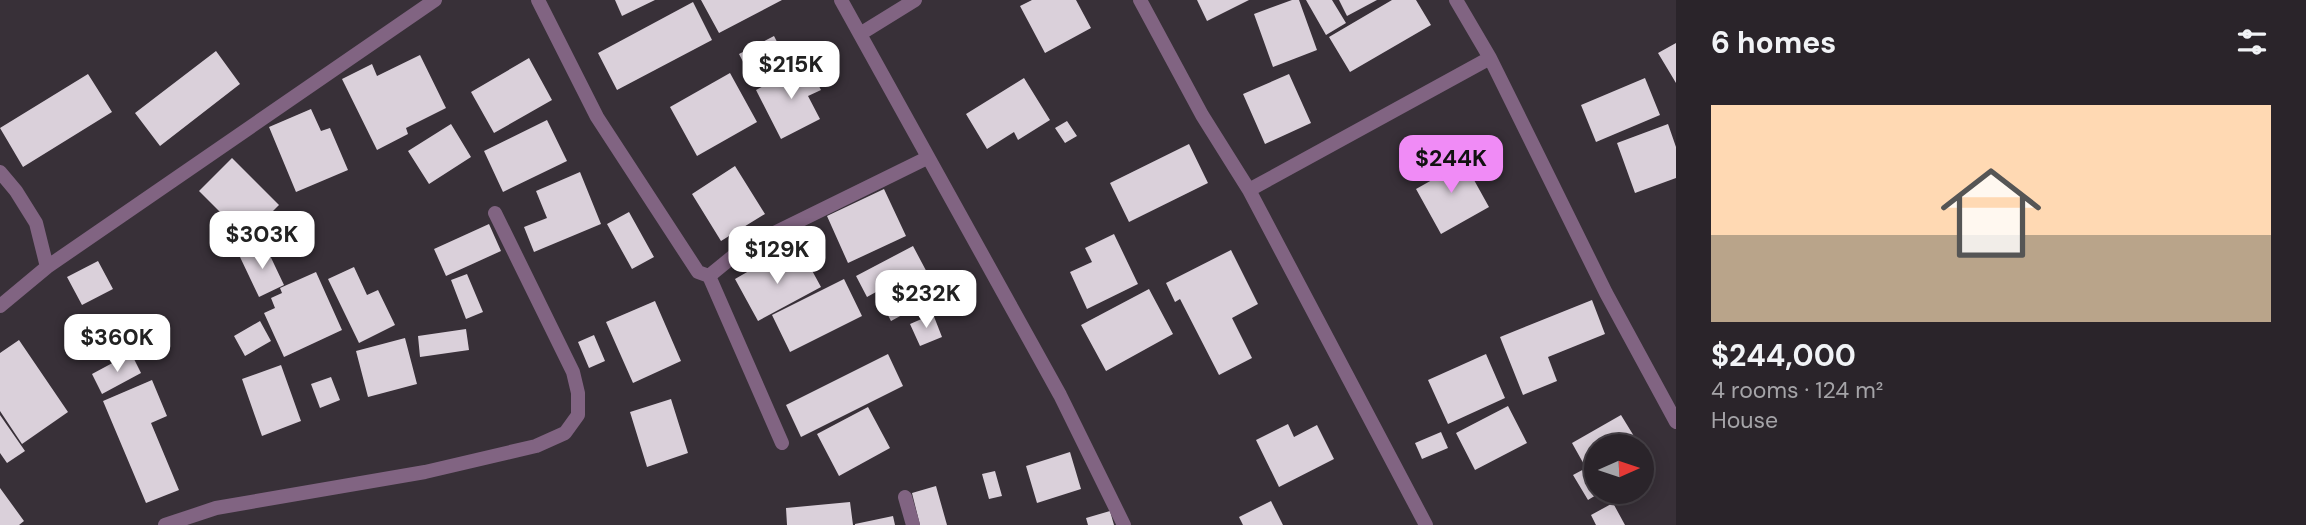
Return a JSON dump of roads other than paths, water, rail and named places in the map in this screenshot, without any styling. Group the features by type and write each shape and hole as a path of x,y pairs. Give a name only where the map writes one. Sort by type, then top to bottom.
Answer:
{"street":[{"path":"0,306 47,268 435,0"},
{"path":"538,0 597,117 698,272 709,276 782,443"},
{"path":"841,0 1060,395 1124,525"},
{"path":"860,34 915,0"},
{"path":"1140,0 1202,115 1249,190 1426,525"},
{"path":"1456,0 1490,58 1606,293 1676,422"},
{"path":"1249,190 1490,58"},
{"path":"709,276 742,249 928,158"},
{"path":"0,172 16,191 36,223 47,268"},
{"path":"165,525 216,508 425,472 536,446 565,433 578,415 578,393 573,372 495,213"},
{"path":"905,497 913,525"}]}
